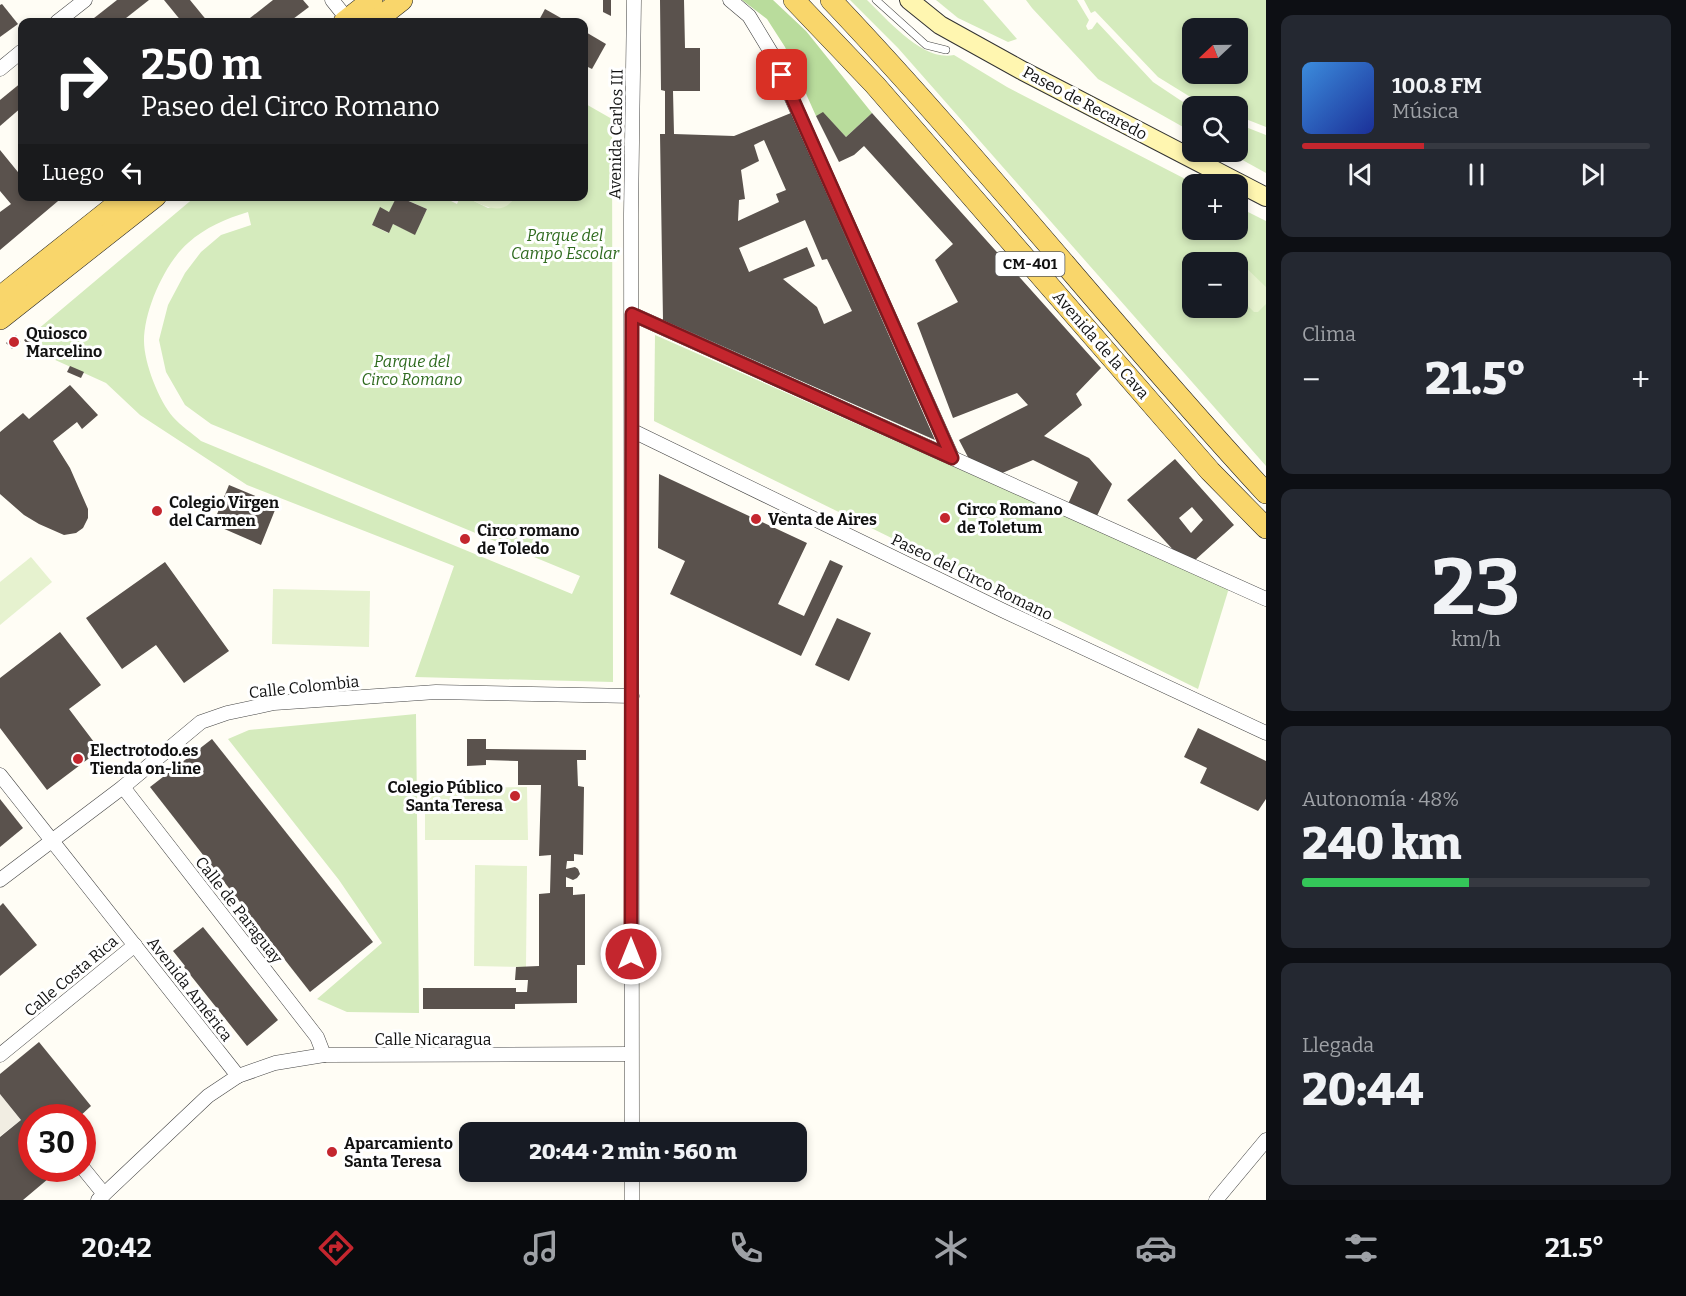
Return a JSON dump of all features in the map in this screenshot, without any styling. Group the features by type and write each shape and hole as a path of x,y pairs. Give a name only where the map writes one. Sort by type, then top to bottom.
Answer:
{"main road":[{"path":"350,18 372,0"},
{"path":"379,18 402,0"},
{"name":"Avenida de la Cava","path":"794,0 875,85 1210,471 1266,528"},
{"name":"Avenida de la Cava","path":"831,0 891,63 1209,432 1266,493"},
{"path":"0,297 121,201"},
{"path":"0,319 150,201"}],"street":[{"path":"62,18 85,0"},
{"path":"332,0 344,18"},
{"name":"Avenida Carlos III","path":"632,1122 634,0"},
{"path":"730,0 749,16 772,54 952,458"},
{"name":"Paseo de Recaredo","path":"909,0 939,25 1266,197"},
{"path":"0,69 18,54"},
{"path":"632,314 1266,599"},
{"name":"Paseo del Circo Romano","path":"633,431 1004,611 1266,734"},
{"name":"Calle Colombia","path":"0,880 123,787 201,722 227,713 274,703 436,692 632,696"},
{"name":"Avenida América","path":"0,775 238,1076"},
{"name":"Calle de Paraguay","path":"123,787 317,1037 324,1056"},
{"name":"Calle Costa Rica","path":"0,1054 135,945"},
{"name":"Calle Nicaragua","path":"238,1076 275,1063 324,1056 631,1054"},
{"path":"92,1182 101,1197 208,1096 238,1076"},
{"path":"1216,1200 1266,1140"},
{"path":"632,1182 632,1200"}],"lane":[{"path":"876,0 926,45 946,50"}],"green space":[{"path":"742,0 773,0 806,31 872,113 846,137 823,113 816,116 785,47 767,19"},
{"path":"850,0 867,0 918,46 942,55 954,55 1007,87 1182,177 1182,240 1248,240 1248,212 1266,221 1266,466 898,48"},
{"path":"936,0 983,0 1017,39 1008,42 958,18"},
{"path":"1026,0 1077,0 1089,20 1086,26 1088,30 1092,29 1097,22 1153,82 1182,101 1182,126 1098,79"},
{"path":"1084,0 1266,0 1266,127 1248,120 1248,96 1189,96 1158,77 1095,11 1091,13"},
{"name":"Parque del Circo Romano","path":"588,105 612,119 613,682 415,677 454,566 247,485 140,415 106,383 31,349 43,339 37,330 190,201 395,201 389,212 380,208 372,225 388,233 393,224 415,234 427,209 409,201 451,201 457,204 458,201 474,201 488,208 512,201 588,201","holes":["248,212 251,225 221,235 201,252 185,273 168,305 159,340 166,372 185,405 211,424 580,576 572,594 201,441 173,417 158,392 149,370 144,341 148,315 157,288 171,262 188,243 209,228"]},
{"path":"1248,128 1266,135 1266,173 1246,162 1248,162"},
{"path":"474,201 512,201 504,207 485,206"},
{"path":"1248,270 1266,287 1266,304 1258,312 1254,312 1248,306"},
{"path":"655,335 1229,588 1198,689 654,421"},
{"path":"31,557 52,582 0,625 0,582"},
{"path":"273,589 370,591 369,647 272,644"},
{"path":"416,714 419,1013 347,1012 317,999 382,943 339,880 228,739 249,730"},
{"path":"527,787 528,840 425,840 425,788"},
{"path":"475,865 527,866 526,967 474,966"}],"shaded area":[{"path":"0,1094 18,1116 18,1122 0,1136"}],"building":[{"path":"117,0 149,0 126,18 94,18"},
{"path":"164,0 190,0 205,18 179,18"},
{"path":"273,0 303,0 309,7 294,18 250,18"},
{"path":"603,0 611,0 611,16 603,12"},
{"path":"660,0 684,0 685,48 700,48 700,91 673,91 674,134 734,136 791,113 935,440 663,320 660,134 665,134 665,91 661,90","holes":["764,140 786,190 776,194 779,202 738,221 739,200 745,199 741,170 759,161 754,145","805,220 822,260 827,259 852,311 824,324 817,307 783,279 815,266 807,247 749,272 739,248"]},
{"path":"2,4 18,24 0,37 0,5"},
{"path":"545,9 561,18 540,18"},
{"path":"588,33 606,44 592,69 588,67"},
{"path":"18,85 18,110 0,126 0,100"},
{"path":"823,112 846,137 872,113 1101,368 1076,394 1082,405 1044,436 1089,458 1112,484 1096,518 1068,504 1078,482 1033,460 1000,474 969,459 959,440 1028,405 1017,393 953,418 917,323 958,302 935,260 953,244 864,146 854,155 839,162 816,116"},
{"path":"0,150 18,172 18,201 58,201 0,250 0,212 11,204 0,191"},
{"path":"394,201 409,201 427,209 415,235 393,224 389,233 372,225 380,207 389,212"},
{"path":"37,330 44,339 31,349 24,340"},
{"name":"Quiosco Marcelino","path":"16,335 21,342 12,349 6,343"},
{"path":"70,366 84,372 81,378 67,372"},
{"path":"70,385 98,415 82,429 77,422 53,441 70,468 88,509 88,518 83,528 76,533 64,535 24,515 0,494 0,432 23,413 29,419"},
{"path":"1175,459 1234,525 1194,561 1178,555 1127,500","holes":["1192,507 1203,520 1191,533 1179,518"]},
{"path":"659,474 807,543 778,604 804,616 830,560 843,566 801,656 670,594 685,561 658,548"},
{"path":"229,485 277,505 261,545 213,524"},
{"path":"165,562 229,651 184,683 156,645 122,669 86,618"},
{"path":"837,618 871,633 849,681 815,665"},
{"path":"60,632 101,685 69,709 100,750 47,790 0,728 0,678"},
{"path":"1198,728 1266,761 1266,799 1258,811 1200,783 1207,768 1184,757"},
{"path":"212,739 373,942 310,992 150,787"},
{"path":"467,739 486,739 486,749 586,750 586,760 577,760 578,786 584,787 583,855 574,854 574,861 567,861 566,869 575,867 580,874 573,880 566,877 566,887 573,887 573,895 585,894 585,965 577,965 577,1003 515,1004 515,1009 423,1009 423,988 516,988 516,992 527,992 528,980 515,980 516,967 539,966 539,894 550,893 551,855 539,856 541,785 518,785 518,761 486,760 486,765 467,766"},
{"path":"0,799 23,828 0,847"},
{"path":"3,903 37,945 0,976 0,906"},
{"path":"203,927 278,1020 247,1046 173,951"},
{"path":"39,1042 89,1104 18,1104 18,1116 0,1094 0,1074"},
{"path":"18,1122 18,1182 44,1182 23,1200 0,1200 0,1137"}],"place":[{"name":"Quiosco Marcelino","path":"14,342"},
{"name":"Colegio Virgen del Carmen","path":"157,511"},
{"name":"Circo Romano de Toletum","path":"945,518"},
{"name":"Venta de Aires","path":"756,519"},
{"name":"Circo romano de Toledo","path":"465,539"},
{"name":"Electrotodo.es Tienda on-line","path":"78,759"},
{"name":"Colegio Público Santa Teresa","path":"515,796"},
{"name":"Aparcamiento Santa Teresa","path":"332,1152"}],"route":[{"path":"631,954 632,314 952,458 782,75"}],"park label":[{"name":"Parque del Campo Escolar","path":"565,244"}]}
